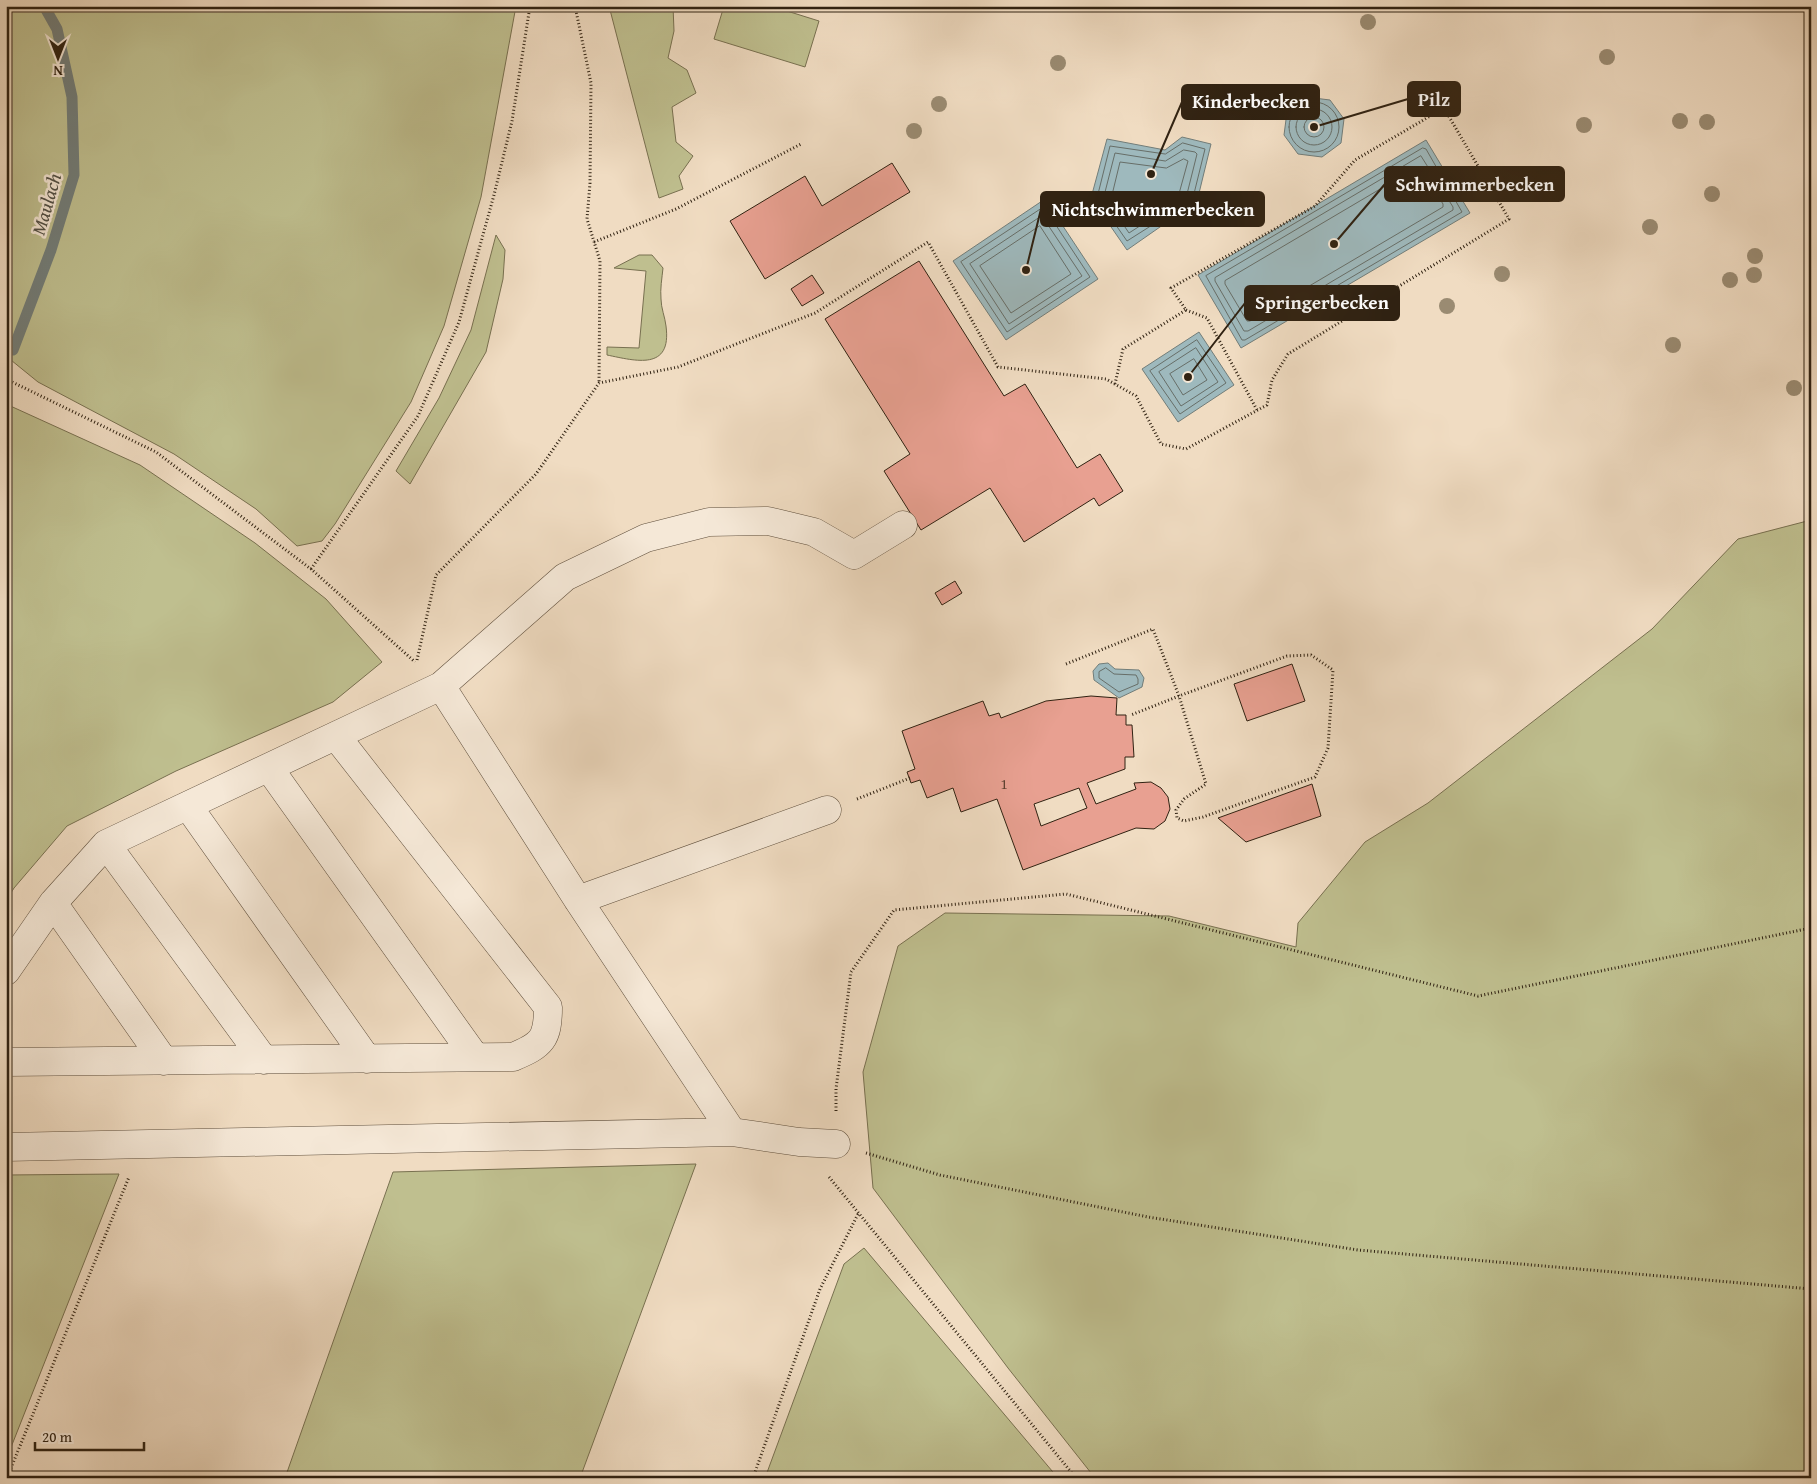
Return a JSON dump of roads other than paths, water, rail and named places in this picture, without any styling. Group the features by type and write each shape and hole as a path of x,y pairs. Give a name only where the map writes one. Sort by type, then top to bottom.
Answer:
{"street":[{"path":"6,971 53,903 106,844 441,686 565,577 646,538 709,522 768,521 814,532 854,554 903,525"},
{"path":"441,686 578,900 732,1132"},
{"path":"6,1062 513,1057 535,1048 548,1029 548,1007 336,736"},
{"path":"269,768 475,1057"},
{"path":"188,806 367,1059"},
{"path":"578,900 827,810"},
{"path":"106,844 264,1060"},
{"path":"53,903 164,1061"},
{"path":"6,1147 732,1132 799,1142 836,1144"}],"water":[{"path":"1306,97 1330,100 1344,119 1341,143 1322,157 1298,154 1284,135 1287,112"},
{"path":"1182,137 1211,144 1191,226 1170,220 1127,250 1091,198 1107,139 1165,150"},
{"path":"1426,140 1470,213 1241,348 1198,275"},
{"path":"1045,199 1098,279 1006,340 953,261"},
{"path":"1199,332 1234,385 1178,422 1142,369"},
{"path":"1108,663 1115,669 1139,670 1144,678 1142,687 1119,698 1094,680 1093,671 1099,664"}],"waterway":[{"name":"Maulach","path":"13,350 51,250 74,175 72,97 57,29 44,6"}],"place":[{"name":"Pilz","path":"1314,127"},
{"name":"Kinderbecken","path":"1151,174"},
{"name":"Schwimmerbecken","path":"1334,244"},
{"name":"Nichtschwimmerbecken","path":"1026,270"},
{"name":"Springerbecken","path":"1188,377"}]}
